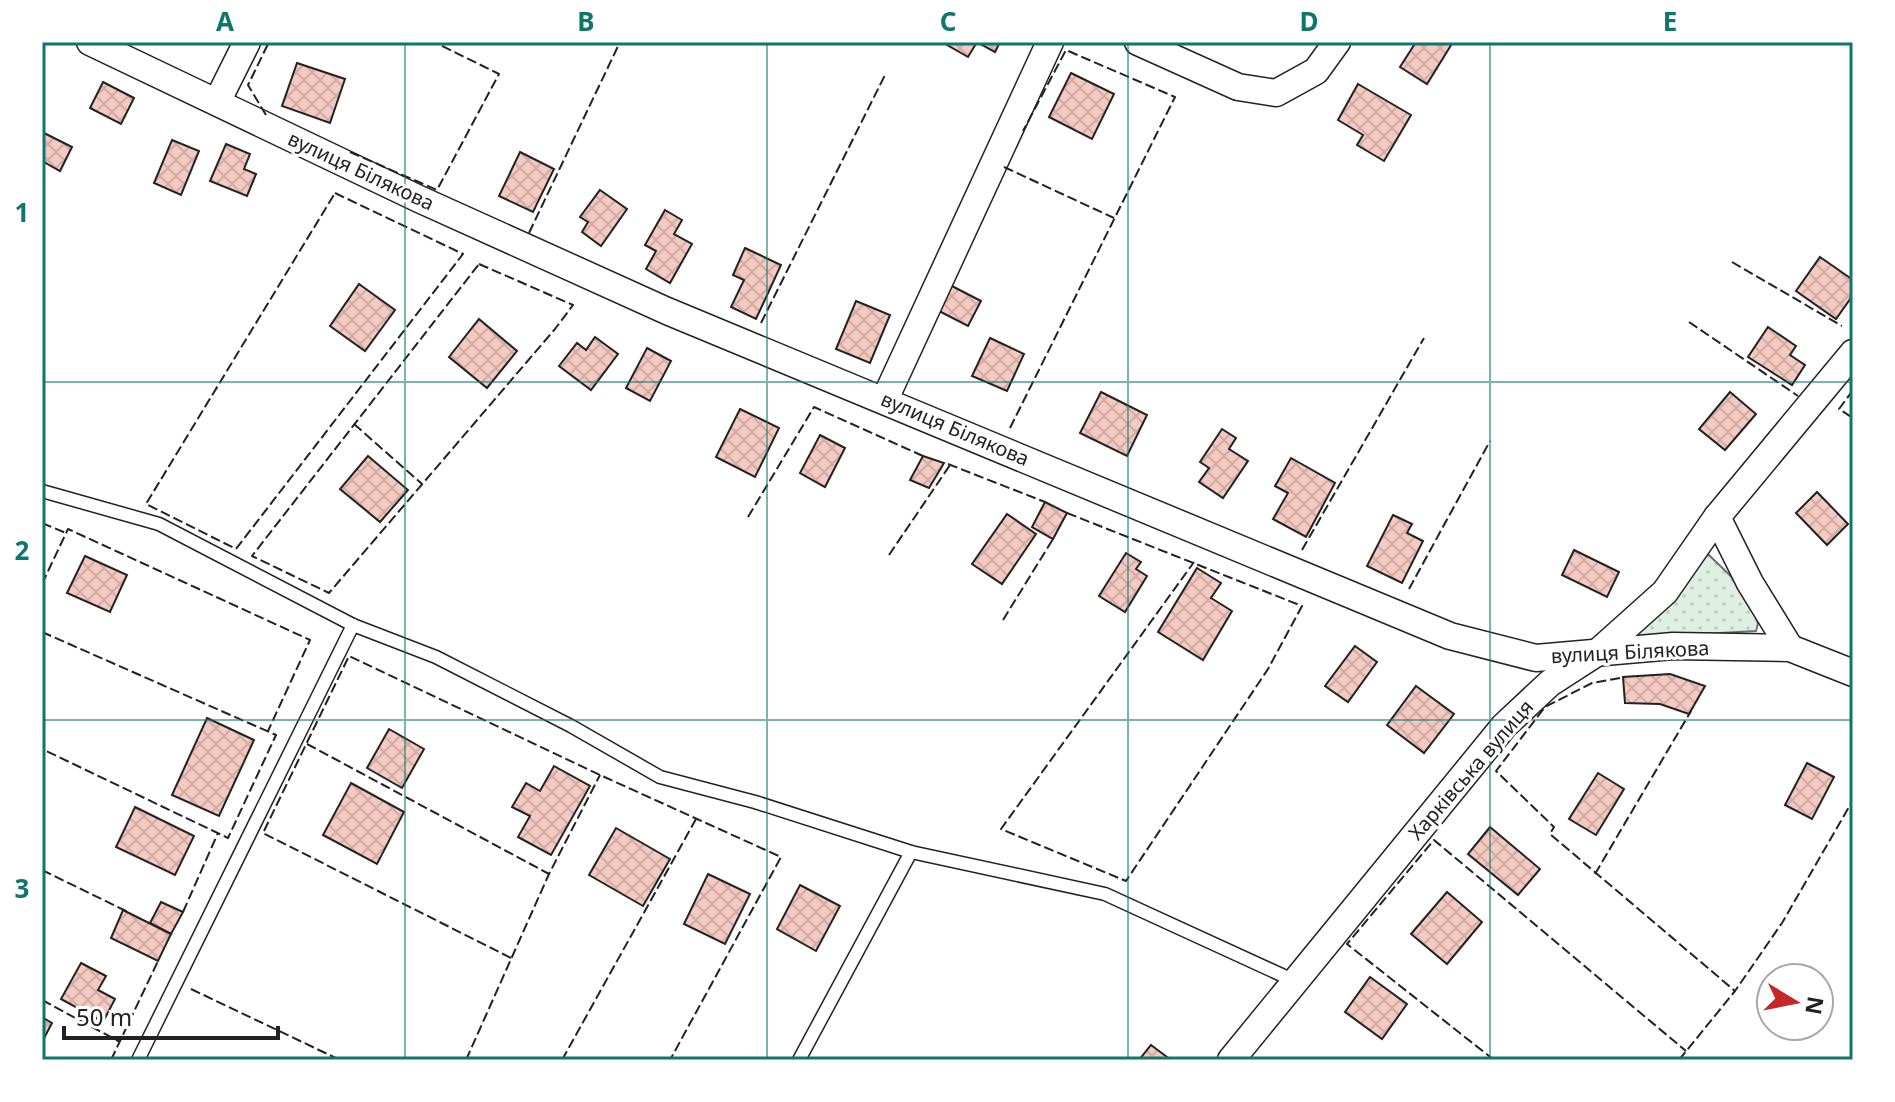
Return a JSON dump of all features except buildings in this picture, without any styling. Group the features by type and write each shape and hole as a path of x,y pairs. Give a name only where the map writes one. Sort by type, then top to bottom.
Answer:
{"street":[{"name":"вулиця Білякова","path":"90,42 419,199 667,311 1450,636 1536,658 1673,646 1790,648 1853,673"},
{"path":"217,102 247,42"},
{"path":"885,399 1050,42"},
{"path":"1138,42 1238,87 1276,93 1316,71 1337,42"},
{"name":"Харківська вулиця","path":"1231,1060 1504,726 1550,683 1598,652 1665,592 1717,517 1853,353"},
{"path":"1717,517 1750,583 1790,648"}],"lane":[{"path":"42,491 159,524 353,625 436,657 571,726 660,777 755,802 911,852 1105,894 1297,982"},
{"path":"138,1060 353,625"},
{"path":"799,1060 911,852"}],"green space":[{"path":"1706,552 1750,599 1758,620 1756,631 1629,638"}],"fence":[{"path":"266,115 248,85 269,42"},
{"path":"350,152 437,190 499,74 434,42"},
{"path":"529,233 620,42"},
{"path":"1010,428 1175,97 1066,50 1023,131"},
{"path":"761,323 885,75"},
{"path":"1004,167 1114,218"},
{"path":"335,193 463,254 236,549 146,504 335,193"},
{"path":"1732,262 1842,326"},
{"path":"479,264 573,305 329,593 252,556 479,264"},
{"path":"1689,322 1798,396"},
{"path":"1302,550 1424,338"},
{"path":"1853,390 1839,409 1853,418"},
{"path":"748,517 814,407 923,456"},
{"path":"354,424 422,484"},
{"path":"1409,589 1490,441"},
{"path":"948,464 1045,502"},
{"path":"889,555 950,465"},
{"path":"1067,513 1302,606 1268,669 1126,881 1001,829 1194,562"},
{"path":"42,523 66,533"},
{"path":"42,584 68,529 310,640 268,731"},
{"path":"1003,620 1053,539"},
{"path":"42,632 276,735 228,838 42,749"},
{"path":"511,958 263,833 349,656 781,857 670,1060"},
{"path":"1620,678 1592,683 1545,707 1496,771 1554,827 1550,834 1735,991"},
{"path":"1595,874 1691,711"},
{"path":"307,744 549,874"},
{"path":"466,1060 549,874 600,775"},
{"path":"1679,1060 1735,991 1782,923 1853,800"},
{"path":"562,1060 696,819"},
{"path":"183,912 218,833"},
{"path":"1494,1060 1347,944 1434,840 1686,1051"},
{"path":"42,870 128,912"},
{"path":"111,1060 158,961"},
{"path":"191,989 340,1060"},
{"path":"42,1000 120,1042"}]}
